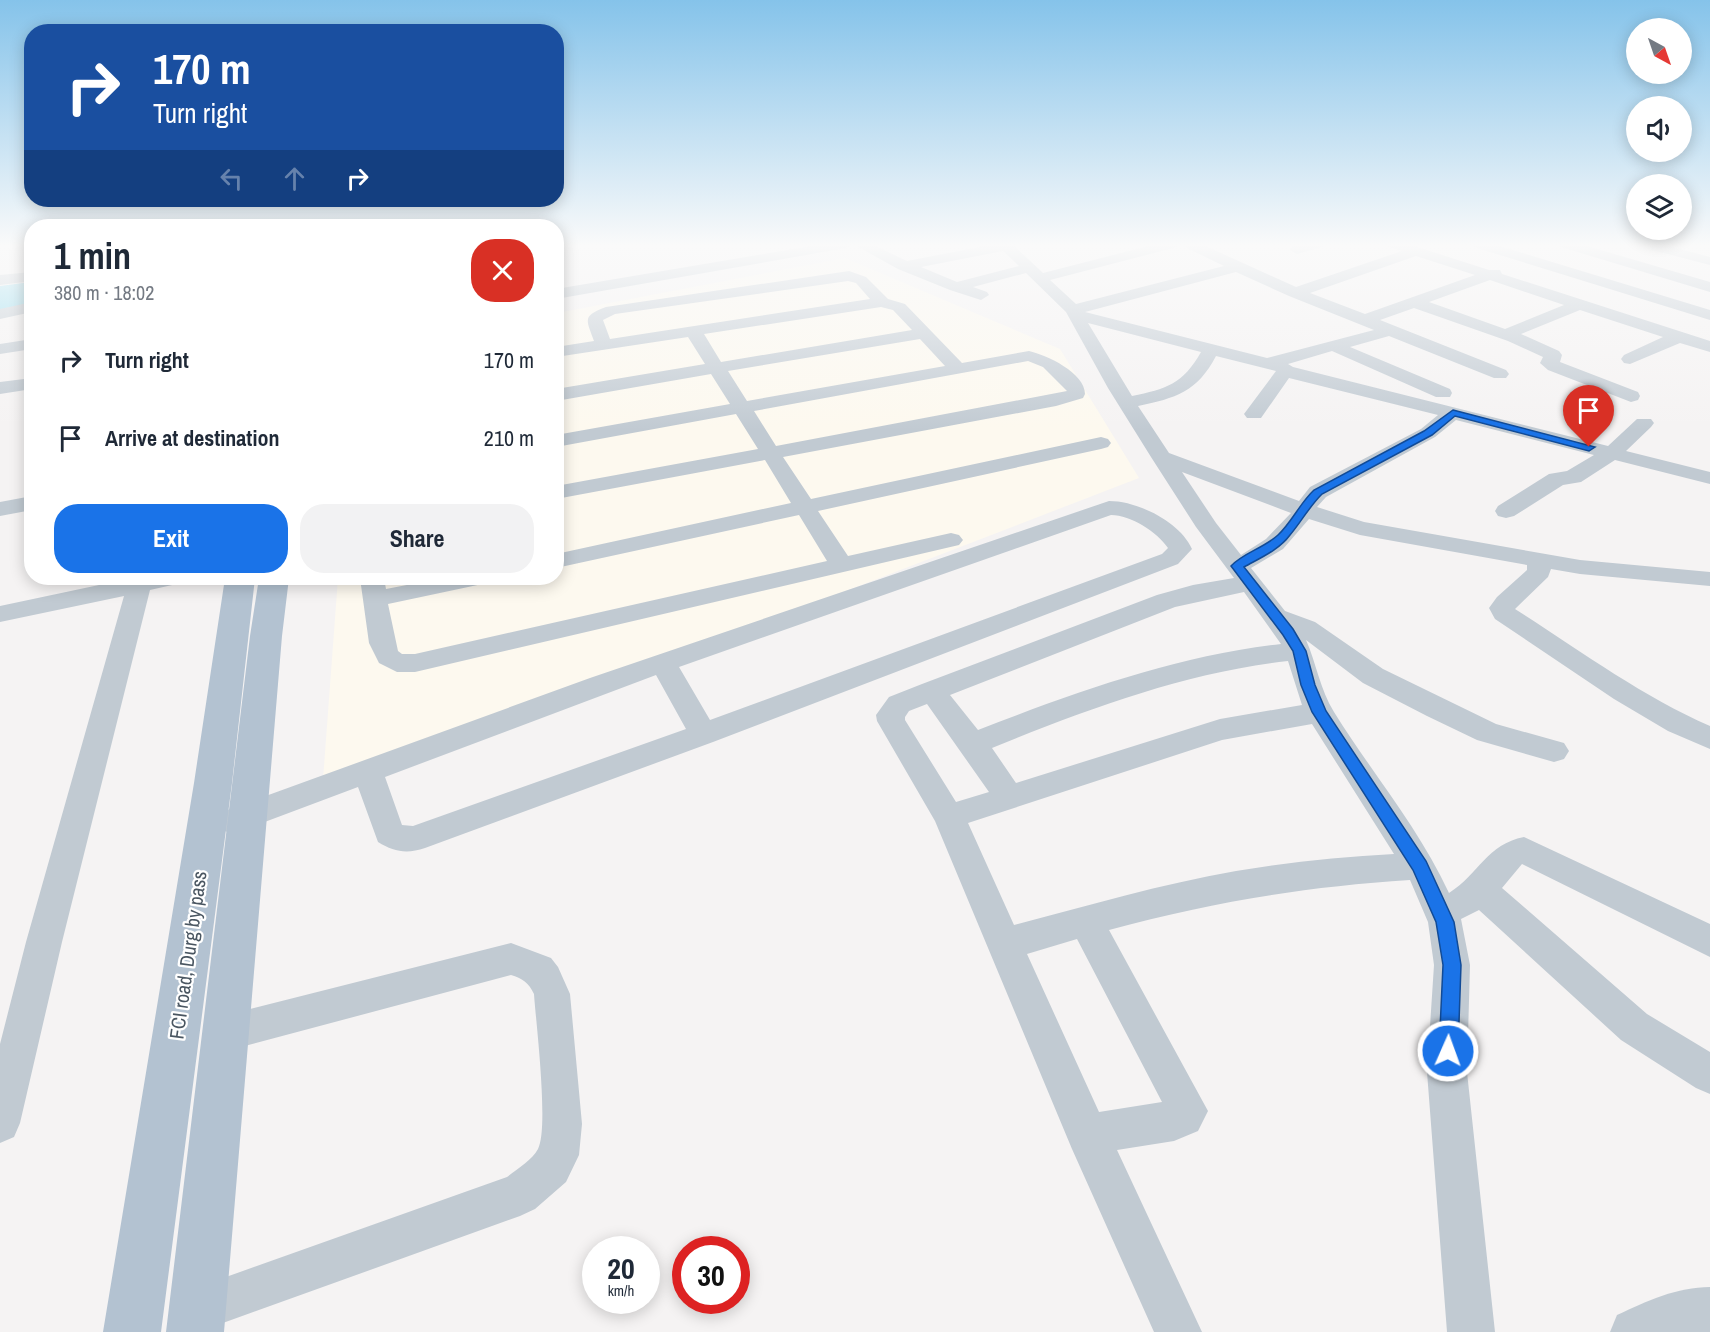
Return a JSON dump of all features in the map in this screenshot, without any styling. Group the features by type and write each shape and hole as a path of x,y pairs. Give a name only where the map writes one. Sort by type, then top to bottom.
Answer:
{"main road":[{"name":"FCI road, Durg by pass","path":"132,1332 207,830 239,585"},
{"path":"196,1321 249,816 264,647 273,585"}],"street":[{"path":"604,345 595,321 596,316 612,310 639,306"},
{"path":"564,351 855,306"},
{"path":"895,306 957,368"},
{"path":"1068,306 1074,312 1161,458 1243,575 1275,616 1301,656 1308,685 1319,712 1420,866 1445,922 1452,965 1448,1072 1470,1332"},
{"path":"1074,312 1095,306"},
{"path":"1329,306 1500,374"},
{"path":"1365,320 1403,306"},
{"path":"1426,306 1509,336 1553,355 1549,363 1554,366 1631,396"},
{"path":"1509,336 1507,334 1509,332 1574,306"},
{"path":"1581,306 1710,347"},
{"path":"1681,306 1710,315"},
{"path":"0,314 24,309"},
{"path":"1074,312 1453,413 1710,478"},
{"path":"1254,414 1278,367 1335,345 1391,330"},
{"path":"693,331 842,566"},
{"path":"564,394 924,333"},
{"path":"1630,359 1678,337"},
{"path":"0,349 24,345"},
{"path":"1335,345 1443,393"},
{"path":"1127,403 1161,395 1191,382 1212,348"},
{"path":"564,440 1029,356 1049,363 1076,387 1076,394 564,491"},
{"path":"0,373 24,369"},
{"path":"0,388 24,384"},
{"path":"1178,1332 1087,1134 949,817 891,721 890,715 899,704 1166,601 1243,575 1285,535 1318,492 1428,433 1453,413"},
{"path":"1506,511 1557,479 1573,477 1612,453 1644,423"},
{"path":"564,559 1101,443"},
{"path":"1161,458 1303,510 1360,528 1580,567 1710,579"},
{"path":"0,509 24,504"},
{"path":"207,830 249,816 368,771 663,663 1109,508 1130,508 1139,513 1177,542 1180,549 1170,558 703,734 414,839 400,839 389,833 368,771"},
{"path":"404,585 373,588 382,644 388,657 398,663 415,663 951,540"},
{"path":"1539,560 1539,572 1506,603 1502,608 1504,613 1624,692 1678,724 1710,738"},
{"path":"0,614 131,585"},
{"path":"0,1123 45,942 139,585"},
{"path":"1275,616 1306,628 1347,660 1428,704 1487,732 1554,751"},
{"path":"973,744 1096,695 1154,677 1236,658 1301,656 1347,660"},
{"path":"663,663 703,734"},
{"path":"932,691 973,744 1009,797"},
{"path":"949,817 1220,730 1319,712"},
{"path":"1440,910 1456,908 1480,890 1506,858 1514,852 1524,850 1710,940"},
{"path":"1004,944 1086,922 1265,880 1334,871 1420,866"},
{"path":"1480,890 1562,961 1600,999 1634,1026 1710,1074"},
{"path":"1086,922 1188,1111 1184,1117 1174,1121 1087,1134"},
{"path":"196,1321 520,1194 544,1176 559,1155 562,1131 552,994 545,975 530,963 512,959 226,1033"},
{"path":"1634,1332 1693,1309 1710,1310"}],"shaded area":[{"path":"593,306 959,306 1060,349 1139,478 322,793 337,585 564,585 564,312"}],"water":[{"path":"0,306 21,306 0,311"}],"route":[{"path":"1448,1051 1452,965 1445,922 1420,866 1319,712 1308,685 1299,651 1288,632 1237,566 1269,549 1285,535 1308,502 1318,492 1375,459 1428,433 1453,413 1589,447"}]}
